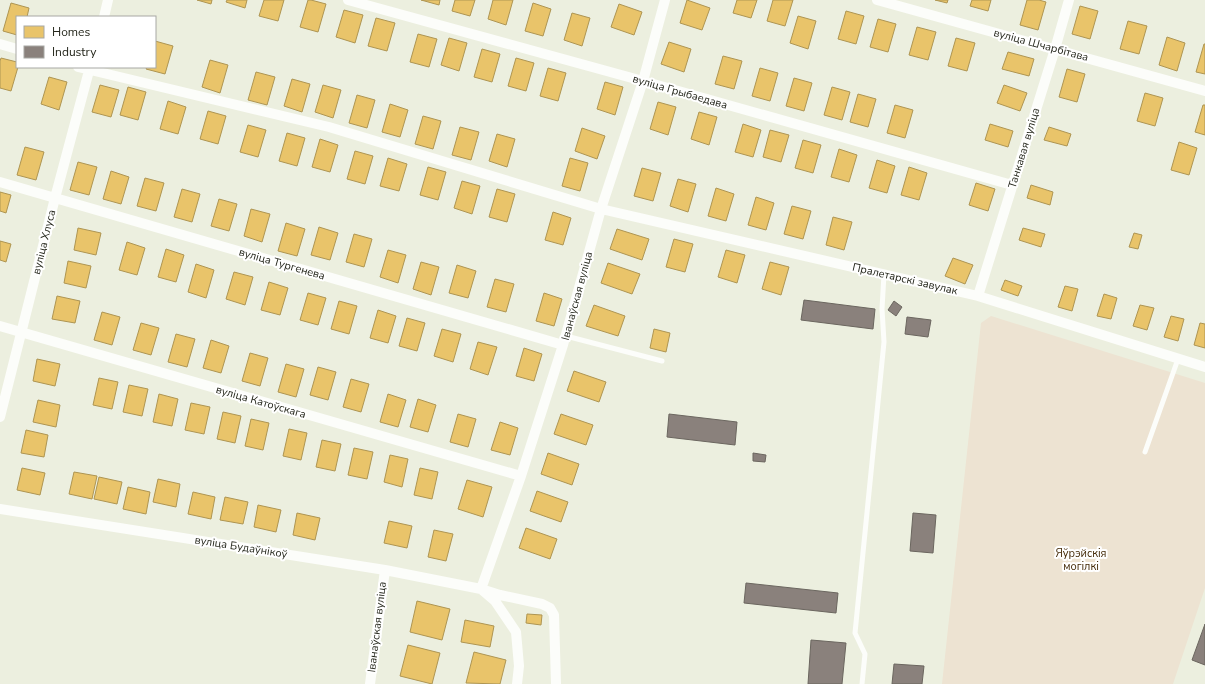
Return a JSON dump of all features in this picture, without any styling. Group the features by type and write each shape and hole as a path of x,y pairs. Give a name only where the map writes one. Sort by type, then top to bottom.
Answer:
{"street":[{"path":"104,16 108,0"},
{"name":"вуліца Грыбаедава","path":"348,0 1012,185"},
{"name":"Іванаўская вуліца","path":"481,588 522,476 565,340 601,209 643,81 665,0"},
{"name":"вуліца Шчарбітава","path":"877,0 1205,91"},
{"name":"Танкавая вуліца","path":"978,296 1069,0"},
{"path":"0,44 16,49"},
{"name":"вуліца Хлуса","path":"0,417 89,69"},
{"name":"Пралетарскі завулак","path":"89,69 329,127 601,209 978,296 1205,367"},
{"name":"вуліца Тургенева","path":"0,182 565,340"},
{"name":"вуліца Катоўскага","path":"0,326 522,476"},
{"name":"вуліца Будаўнікоў","path":"0,509 385,570 481,588"},
{"name":"Іванаўская вуліца","path":"370,684 385,570"},
{"path":"481,588 495,601 516,632 519,666 517,684"},
{"path":"481,588 500,595 542,604 550,608 554,615 556,684"}],"lane":[{"path":"862,684 864,654 855,634 884,342 882,309 884,274"},
{"path":"565,340 662,361"},
{"path":"1145,452 1178,358"}],"green space":[{"name":"Яўрэйскія могілкі","path":"991,316 1205,383 1205,588 1173,684 942,684 981,323"}],"building: Homes":[{"path":"197,0 212,0 211,4"},
{"path":"227,0 247,0 245,8 226,2"},
{"path":"264,0 284,0 278,21 259,16"},
{"path":"308,0 326,4 318,32 300,27"},
{"path":"421,0 440,0 439,5"},
{"path":"455,0 475,0 470,16 452,11"},
{"path":"493,0 513,0 506,25 488,19"},
{"path":"687,0 710,8 702,30 680,23"},
{"path":"737,0 757,0 751,18 733,13"},
{"path":"773,0 793,0 785,26 767,21"},
{"path":"935,0 948,0 947,3"},
{"path":"972,0 991,0 988,11 970,6"},
{"path":"1027,0 1039,0 1046,2 1038,30 1020,25"},
{"path":"11,3 29,8 27,16 16,16 16,35 3,31"},
{"path":"533,3 551,9 543,36 525,31"},
{"path":"619,4 642,12 634,35 611,27"},
{"path":"1080,6 1098,11 1090,39 1072,34"},
{"path":"344,10 363,15 355,43 336,37"},
{"path":"846,11 864,16 856,44 838,39"},
{"path":"572,13 590,18 582,46 564,40"},
{"path":"798,16 816,21 808,49 790,43"},
{"path":"376,18 395,23 387,51 368,46"},
{"path":"878,19 896,24 888,52 870,47"},
{"path":"1128,21 1147,26 1139,54 1120,49"},
{"path":"917,27 936,32 928,60 909,55"},
{"path":"418,34 437,39 429,67 410,62"},
{"path":"1167,37 1185,43 1177,71 1159,65"},
{"path":"449,38 467,43 459,71 441,65"},
{"path":"956,38 975,43 967,71 948,66"},
{"path":"156,41 173,46 165,74 146,69 156,68"},
{"path":"669,42 691,49 684,72 661,64"},
{"path":"1205,44 1205,74 1196,72"},
{"path":"482,49 500,54 492,82 474,77"},
{"path":"1008,52 1034,59 1029,76 1002,69"},
{"path":"723,56 742,61 734,89 715,84"},
{"path":"1,58 16,62 16,68 18,68 11,91 0,88"},
{"path":"516,58 534,63 526,91 508,86"},
{"path":"210,60 228,65 220,93 202,87"},
{"path":"548,68 566,73 558,101 540,96"},
{"path":"760,68 778,73 770,101 752,96"},
{"path":"1067,69 1085,74 1077,102 1059,97"},
{"path":"256,72 275,77 267,105 248,100"},
{"path":"49,77 67,82 59,110 41,104"},
{"path":"794,78 812,83 804,111 786,106"},
{"path":"292,79 310,84 302,112 284,106"},
{"path":"605,82 623,87 615,115 597,109"},
{"path":"100,85 119,90 111,117 92,112"},
{"path":"323,85 341,90 333,118 315,112"},
{"path":"1004,85 1027,93 1020,111 997,103"},
{"path":"128,87 146,92 138,120 120,115"},
{"path":"832,87 850,92 842,120 824,115"},
{"path":"1145,93 1163,98 1155,126 1137,121"},
{"path":"858,94 876,99 868,127 850,122"},
{"path":"357,95 375,100 367,128 349,123"},
{"path":"168,101 186,107 178,134 160,129"},
{"path":"658,102 676,107 668,135 650,129"},
{"path":"390,104 408,110 400,137 382,132"},
{"path":"895,105 913,110 905,138 887,133"},
{"path":"1203,105 1205,105 1205,135 1195,132"},
{"path":"208,111 226,116 218,144 200,139"},
{"path":"699,112 717,117 709,145 691,139"},
{"path":"423,116 441,121 433,149 415,144"},
{"path":"743,124 761,130 753,157 735,152"},
{"path":"990,124 1013,131 1008,147 985,140"},
{"path":"248,125 266,130 258,157 240,152"},
{"path":"460,127 479,132 471,160 452,155"},
{"path":"1049,127 1071,134 1067,146 1044,140"},
{"path":"582,128 605,136 597,159 575,151"},
{"path":"770,130 789,135 781,162 763,157"},
{"path":"287,133 305,138 297,166 279,161"},
{"path":"497,134 515,139 507,167 489,161"},
{"path":"320,139 338,145 330,172 312,167"},
{"path":"803,140 821,145 813,173 795,168"},
{"path":"1179,142 1197,148 1189,175 1171,170"},
{"path":"25,147 44,152 36,180 17,175"},
{"path":"839,149 857,155 849,182 831,177"},
{"path":"355,151 373,156 365,184 347,179"},
{"path":"388,158 407,164 399,191 380,186"},
{"path":"570,158 588,163 580,191 562,186"},
{"path":"877,160 895,166 887,193 869,188"},
{"path":"78,162 97,167 89,195 70,190"},
{"path":"428,167 446,172 438,200 420,195"},
{"path":"909,167 927,173 919,200 901,195"},
{"path":"642,168 661,173 653,201 634,196"},
{"path":"111,171 129,177 121,204 103,199"},
{"path":"145,178 164,183 156,211 137,206"},
{"path":"678,179 696,184 688,212 670,206"},
{"path":"462,181 480,186 472,214 454,208"},
{"path":"976,183 995,189 988,211 969,205"},
{"path":"1031,185 1053,192 1050,205 1027,198"},
{"path":"716,188 734,194 726,221 708,216"},
{"path":"182,189 200,194 192,222 174,217"},
{"path":"497,189 515,194 507,222 489,217"},
{"path":"0,192 11,195 6,213 0,211"},
{"path":"756,197 774,203 766,230 748,225"},
{"path":"219,199 237,204 229,231 211,226"},
{"path":"792,206 811,211 803,239 784,234"},
{"path":"251,209 270,214 262,242 244,236"},
{"path":"553,212 571,218 563,245 545,240"},
{"path":"833,217 852,222 844,250 826,245"},
{"path":"286,223 305,229 297,256 278,251"},
{"path":"319,227 338,233 330,260 311,255"},
{"path":"78,228 101,233 96,255 74,250"},
{"path":"1023,228 1045,234 1041,247 1019,240"},
{"path":"617,229 649,239 642,260 610,249"},
{"path":"1134,233 1142,235 1138,249 1129,247"},
{"path":"354,234 372,239 364,267 346,262"},
{"path":"674,239 693,244 685,272 666,267"},
{"path":"0,241 11,244 6,262 0,260"},
{"path":"127,242 145,248 137,275 119,270"},
{"path":"166,249 184,255 176,282 158,277"},
{"path":"388,250 406,255 398,283 380,277"},
{"path":"726,250 745,255 737,283 718,277"},
{"path":"953,258 973,265 965,284 945,276"},
{"path":"68,261 91,266 86,288 64,283"},
{"path":"421,262 439,267 431,295 413,289"},
{"path":"770,262 789,267 781,295 762,289"},
{"path":"608,263 640,274 632,294 601,283"},
{"path":"196,264 214,270 206,298 188,292"},
{"path":"457,265 476,271 468,298 449,293"},
{"path":"234,272 253,277 245,305 226,299"},
{"path":"495,279 514,284 506,312 487,307"},
{"path":"1005,280 1022,286 1018,296 1001,290"},
{"path":"269,282 288,288 280,315 261,310"},
{"path":"1065,286 1078,289 1072,311 1058,307"},
{"path":"308,293 326,298 318,325 300,320"},
{"path":"544,293 562,299 554,326 536,321"},
{"path":"1104,294 1117,298 1111,319 1097,316"},
{"path":"57,296 80,301 75,323 52,319"},
{"path":"339,301 357,306 349,334 331,329"},
{"path":"594,305 625,316 618,336 586,326"},
{"path":"1140,305 1154,308 1147,330 1133,326"},
{"path":"378,310 396,316 388,343 370,338"},
{"path":"102,312 120,317 112,345 94,340"},
{"path":"1171,316 1184,319 1178,341 1164,337"},
{"path":"407,318 425,323 417,351 399,346"},
{"path":"141,323 159,328 151,355 133,350"},
{"path":"1200,323 1205,324 1205,348 1194,345"},
{"path":"442,329 461,334 453,362 434,356"},
{"path":"654,329 670,333 666,352 650,348"},
{"path":"176,334 195,339 187,367 168,362"},
{"path":"211,340 229,346 221,373 203,368"},
{"path":"478,342 497,347 488,375 470,369"},
{"path":"524,348 542,354 534,381 516,376"},
{"path":"250,353 268,358 260,386 242,381"},
{"path":"37,359 60,364 55,386 33,381"},
{"path":"286,364 304,369 296,397 278,392"},
{"path":"318,367 336,372 328,400 310,395"},
{"path":"574,371 606,382 599,402 567,391"},
{"path":"99,378 118,382 112,409 93,405"},
{"path":"351,379 369,384 361,412 343,407"},
{"path":"129,385 148,389 142,416 123,412"},
{"path":"159,394 178,399 172,426 153,422"},
{"path":"388,394 406,400 398,427 380,422"},
{"path":"418,399 436,405 428,432 410,427"},
{"path":"38,400 60,405 56,427 33,422"},
{"path":"191,403 210,407 204,434 185,430"},
{"path":"223,412 241,416 235,443 217,439"},
{"path":"458,414 476,419 468,447 450,442"},
{"path":"561,414 593,425 586,445 554,434"},
{"path":"251,419 269,423 263,450 245,446"},
{"path":"500,422 518,428 510,455 491,450"},
{"path":"289,429 307,433 301,460 283,456"},
{"path":"26,430 48,435 44,457 21,453"},
{"path":"322,440 341,444 335,471 316,467"},
{"path":"354,448 373,452 367,479 348,475"},
{"path":"548,453 579,464 572,485 541,474"},
{"path":"390,455 408,459 402,487 384,482"},
{"path":"22,468 45,473 40,495 17,490"},
{"path":"420,468 438,472 432,499 414,495"},
{"path":"74,472 97,476 92,499 69,494"},
{"path":"99,477 122,482 117,504 94,499"},
{"path":"158,479 180,484 176,507 153,502"},
{"path":"467,480 492,487 483,517 458,509"},
{"path":"128,487 150,492 146,514 123,509"},
{"path":"537,491 568,502 561,522 530,511"},
{"path":"193,492 215,497 211,519 188,514"},
{"path":"225,497 248,502 243,524 220,520"},
{"path":"258,505 281,510 276,532 254,527"},
{"path":"297,513 320,518 315,540 293,535"},
{"path":"389,521 412,526 407,548 384,543"},
{"path":"526,528 557,539 550,559 519,548"},
{"path":"434,530 453,534 446,561 428,557"},
{"path":"417,601 450,609 442,640 410,632"},
{"path":"527,614 542,615 541,625 526,623"},
{"path":"465,620 494,626 490,647 461,642"},
{"path":"408,645 440,653 432,684 400,676"},
{"path":"474,652 506,660 500,684 466,683"}],"building: Industry":[{"path":"804,300 875,309 873,329 801,320"},
{"path":"894,301 902,307 896,316 888,310"},
{"path":"907,317 931,320 928,337 905,334"},
{"path":"669,414 737,422 735,445 667,437"},
{"path":"753,453 766,455 765,462 753,461"},
{"path":"913,513 936,515 933,553 910,551"},
{"path":"746,583 838,593 836,613 744,603"},
{"path":"1205,624 1205,665 1192,660"},
{"path":"811,640 846,643 842,684 808,684"},
{"path":"894,664 924,666 922,684 892,684"}]}
